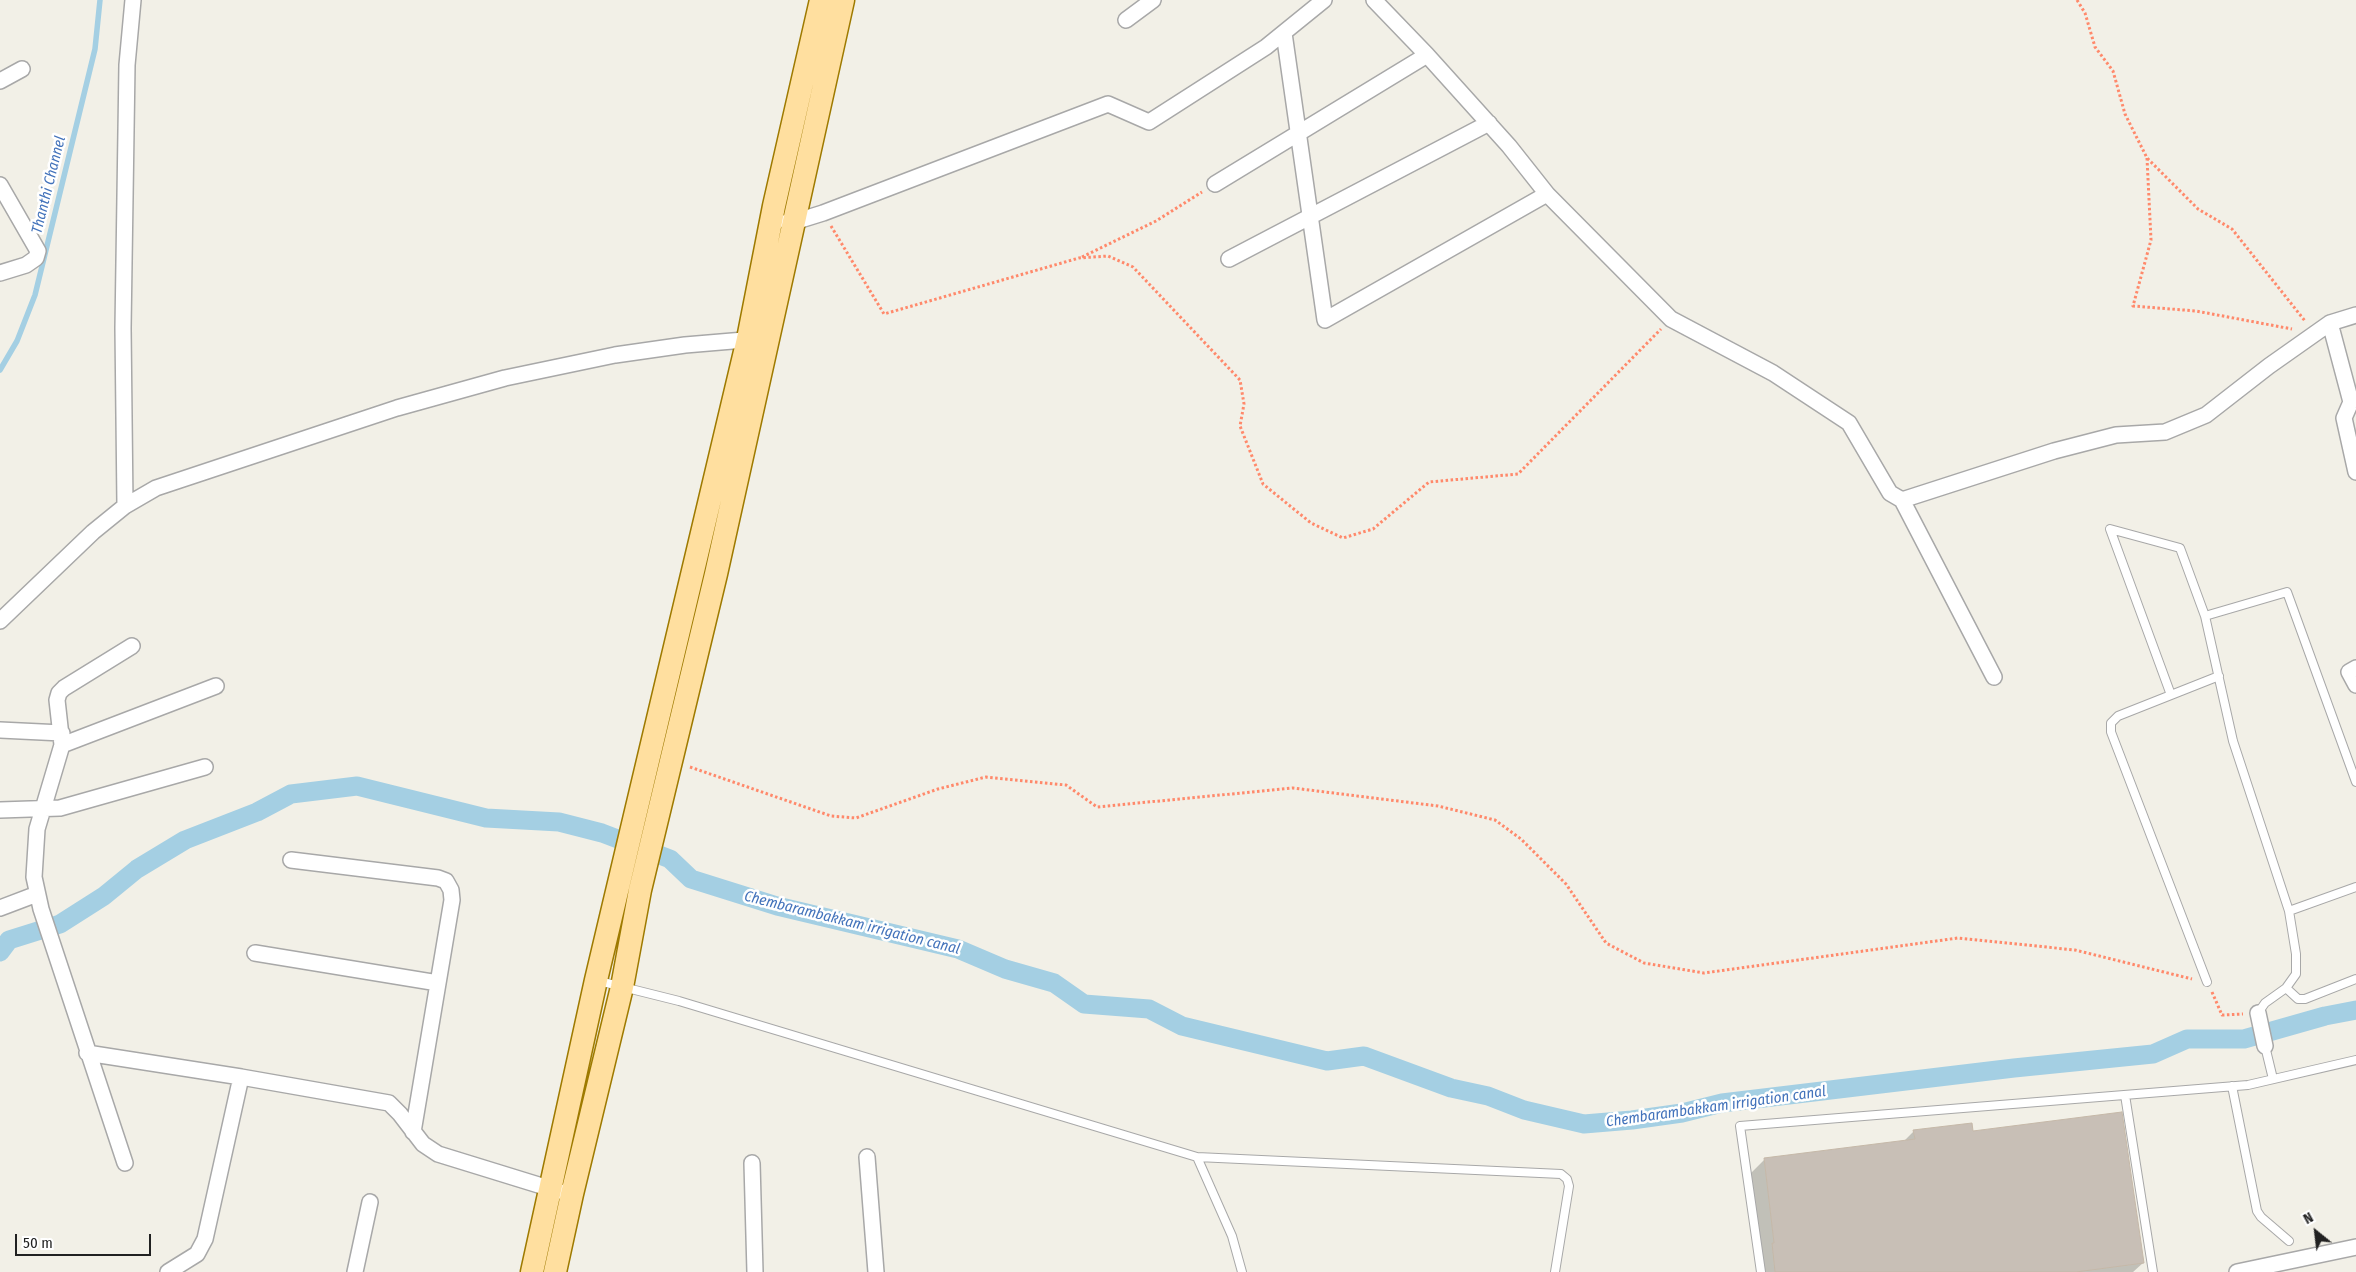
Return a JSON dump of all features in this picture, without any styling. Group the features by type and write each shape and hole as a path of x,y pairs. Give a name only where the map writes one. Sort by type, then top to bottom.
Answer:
{"main road":[{"path":"652,790 671,760 716,574 759,339 772,221 821,0"},
{"path":"532,1272 596,980 629,887 759,339 794,222 843,0"},
{"path":"555,1272 622,987 629,887"}],"street":[{"path":"125,506 124,328 127,65 133,0"},
{"path":"1126,20 1153,0"},
{"path":"772,221 794,222 823,213 1108,104 1149,122 1266,48 1324,0"},
{"path":"1374,0 1488,123 1547,194 1671,319 1772,373 1849,423 1890,493 1902,500 1994,677"},
{"path":"1284,33 1325,320 1547,194"},
{"path":"1215,184 1427,55"},
{"path":"0,82 22,69"},
{"path":"1229,259 1488,123"},
{"path":"0,185 38,251 36,258 26,265 0,273"},
{"path":"1902,500 2054,451 2116,435 2164,432 2206,415 2269,366 2330,323 2356,315"},
{"path":"2330,323 2354,400 2344,418 2356,472"},
{"path":"3,615 93,532 125,506 156,488 397,408 505,378 615,355 759,339"},
{"path":"124,1164 47,929 34,878 37,829 62,739 57,700 59,693 132,646"},
{"path":"2356,668 2349,672 2356,685"},
{"path":"0,730 62,739 216,686"},
{"path":"0,810 60,808 205,767"},
{"path":"291,860 438,878 446,881 451,890 452,900 413,1132"},
{"path":"0,908 39,902"},
{"path":"255,953 438,983"},
{"path":"2258,1013 2266,1046"},
{"path":"87,1053 389,1103 423,1144 438,1154 550,1189 572,1194"},
{"path":"168,1272 197,1254 204,1239 241,1077"},
{"path":"867,1157 876,1272"},
{"path":"752,1163 755,1272"},
{"path":"356,1272 370,1202"},
{"path":"2237,1272 2356,1247"}],"lane":[{"path":"2171,695 2110,529 2180,548 2204,616 2233,742 2290,911 2296,974 2286,988 2265,1003 2258,1013"},
{"path":"2204,616 2287,592 2356,782"},
{"path":"2207,982 2111,732 2110,723 2118,716 2219,676"},
{"path":"2290,911 2356,887"},
{"path":"2286,988 2298,999 2356,979"},
{"path":"596,980 688,1004 1197,1157 1561,1174 1567,1179 1569,1186 1555,1272"},
{"path":"2266,1046 2273,1079"},
{"path":"1761,1272 1740,1126 2232,1086 2273,1079 2356,1060"},
{"path":"2232,1086 2257,1211 2260,1217 2289,1241"},
{"path":"2125,1095 2153,1272"},
{"path":"1197,1157 1232,1236 1242,1272"}],"path":[{"path":"2077,0 2085,13 2095,47 2113,71 2126,114 2147,158 2198,209 2232,229 2315,334"},
{"path":"2147,158 2151,240 2134,306 2196,311 2315,334"},
{"path":"823,213 884,314 1079,258 1156,221 1215,184"},
{"path":"1079,258 1108,256 1132,267 1240,380 1244,404 1240,426 1263,484 1311,523 1343,538 1373,529 1429,482 1518,474 1671,319"},
{"path":"671,760 831,816 856,818 938,789 986,777 1066,786 1098,807 1293,788 1438,806 1495,820 1521,839 1566,884 1606,943 1644,963 1704,973 1958,938 2075,950 2207,982 2222,1015 2258,1013"}],"building":[{"path":"2122,1112 2144,1263 2076,1272 1775,1272 1772,1243 1774,1243 1764,1158 1915,1139 1913,1130 1972,1123 1973,1131"}],"waterway":[{"name":"Thanthi Channel","path":"0,370 17,341 35,295 95,49 100,0"},
{"name":"Chembarambakkam irrigation canal","path":"0,952 9,940 60,924 104,896 137,869 185,840 257,812 291,794 357,786 486,818 559,822 602,833 670,859 691,879 777,906 958,949 1005,969 1054,983 1084,1004 1149,1009 1182,1026 1327,1061 1364,1056 1451,1088 1488,1096 1524,1110 1584,1124 1682,1113 1722,1103 2014,1068 2153,1054 2187,1039 2244,1039 2325,1016 2356,1010"}]}
